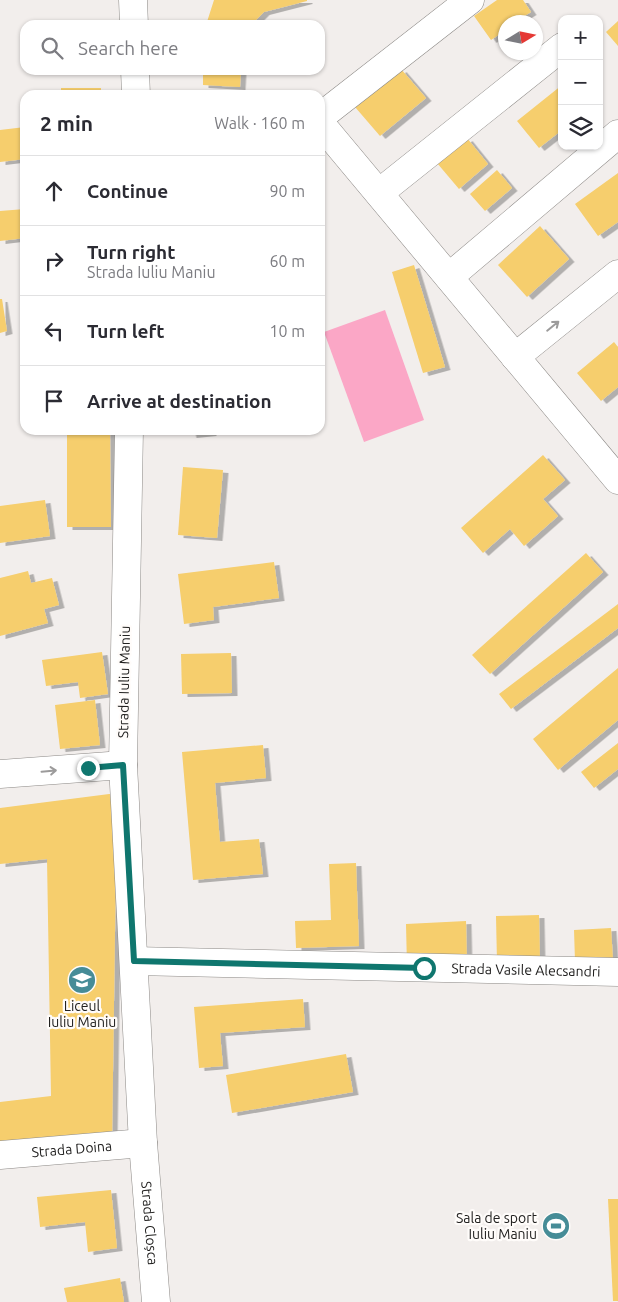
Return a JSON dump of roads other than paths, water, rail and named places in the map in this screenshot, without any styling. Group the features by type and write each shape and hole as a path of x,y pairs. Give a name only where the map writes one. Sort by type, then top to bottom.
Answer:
{"street":[{"path":"133,0 134,20"},
{"path":"325,113 470,0"},
{"path":"379,194 558,50"},
{"path":"135,75 136,90"},
{"path":"325,129 618,480"},
{"path":"449,277 618,134"},
{"path":"515,357 618,274"},
{"name":"Strada Iuliu Maniu","path":"129,435 123,765 143,1143"},
{"path":"0,774 123,765"},
{"name":"Strada Vasile Alecsandri","path":"134,961 618,972"},
{"name":"Strada Doina","path":"0,1155 143,1143"},
{"name":"Strada Cloșca","path":"143,1143 156,1302"}],"place":[{"name":"Liceul Iuliu Maniu","path":"82,980"},
{"name":"Sala de sport Iuliu Maniu","path":"556,1226"}]}
